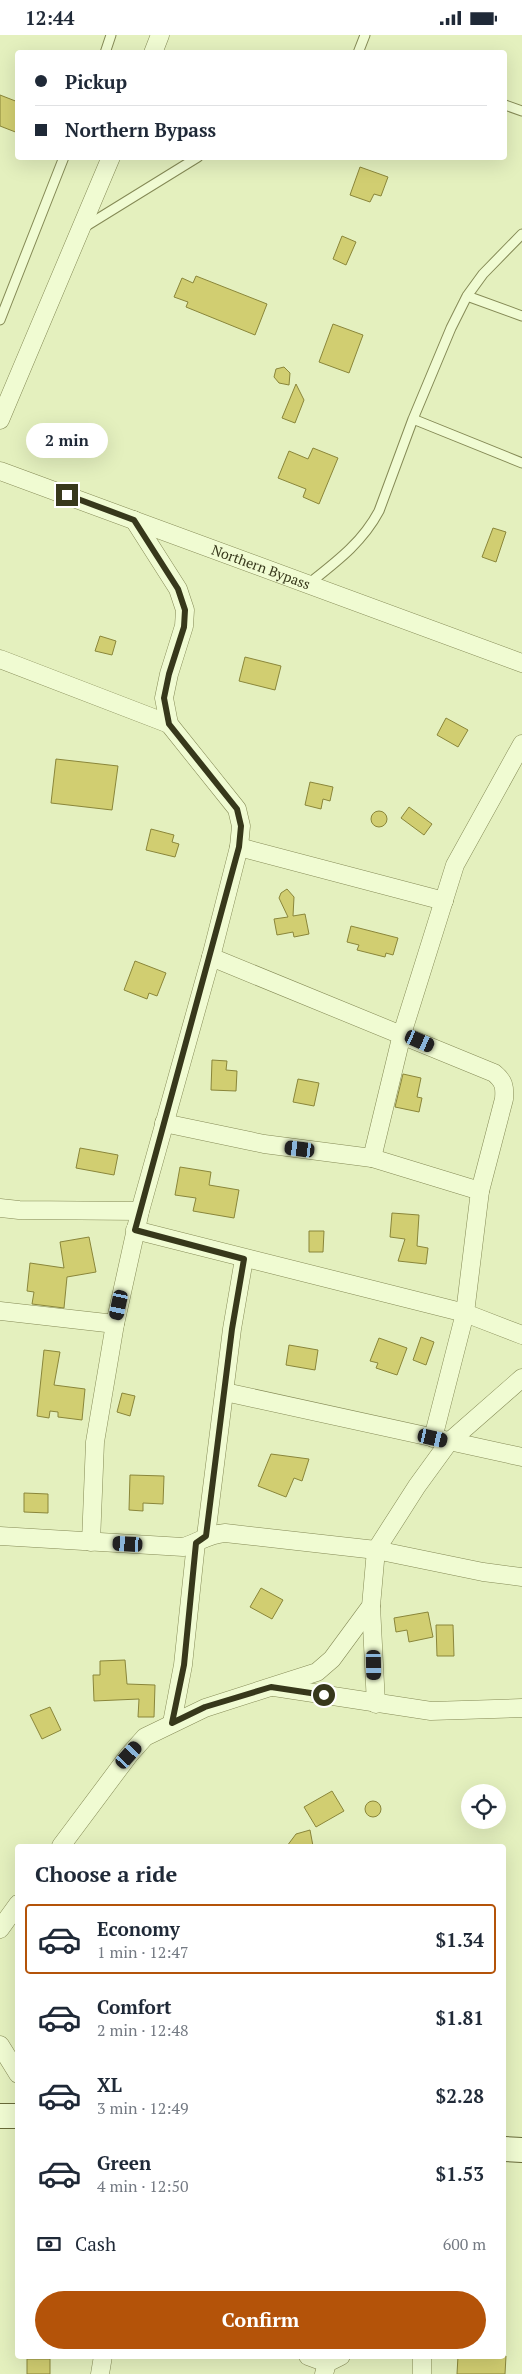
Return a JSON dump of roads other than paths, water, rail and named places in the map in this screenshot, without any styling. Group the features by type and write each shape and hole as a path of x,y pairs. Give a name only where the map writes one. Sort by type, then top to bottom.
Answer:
{"main road":[{"path":"0,2116 15,2116"},
{"path":"506,2149 522,2150"}],"street":[{"path":"154,50 160,35"},
{"path":"0,419 37,329 83,228 110,160"},
{"name":"Northern Bypass","path":"0,471 522,663"},
{"path":"91,1542 95,1442 115,1324 135,1230 211,957 239,847 241,826 237,809 169,724 164,698 169,674 184,627 185,610 178,589 134,520"},
{"path":"0,659 169,724"},
{"path":"372,1158 402,1033 460,852 522,744"},
{"path":"239,847 444,901"},
{"path":"211,957 402,1033 494,1073 502,1079 505,1089 480,1191 465,1313 441,1440 417,1486 376,1550 371,1606 376,1704"},
{"path":"164,1123 264,1144 372,1158 480,1191"},
{"path":"0,1208 19,1210 140,1211"},
{"path":"135,1230 244,1259 465,1313 522,1335"},
{"path":"172,1723 184,1665 201,1540 226,1392 232,1329 244,1259"},
{"path":"0,1311 115,1324"},
{"path":"441,1440 522,1378"},
{"path":"226,1392 522,1457"},
{"path":"0,1536 183,1547 225,1533 376,1550 483,1573 522,1577"},
{"path":"63,1844 145,1737 205,1707 317,1672 332,1659 371,1606"},
{"path":"271,1687 431,1711 522,1708"},
{"path":"0,1929 15,1908"},
{"path":"0,2045 15,2069"},
{"path":"100,2374 102,2359"},
{"path":"317,2359 331,2364"},
{"path":"422,2359 422,2374"}],"lane":[{"path":"106,50 112,35"},
{"path":"359,50 365,35"},
{"path":"507,106 522,111"},
{"path":"0,320 63,160"},
{"path":"83,228 193,160"},
{"path":"308,585 351,550 370,527 379,511 413,419 451,328 467,296 483,274 522,234"},
{"path":"467,296 522,316"},
{"path":"413,419 522,463"}]}
